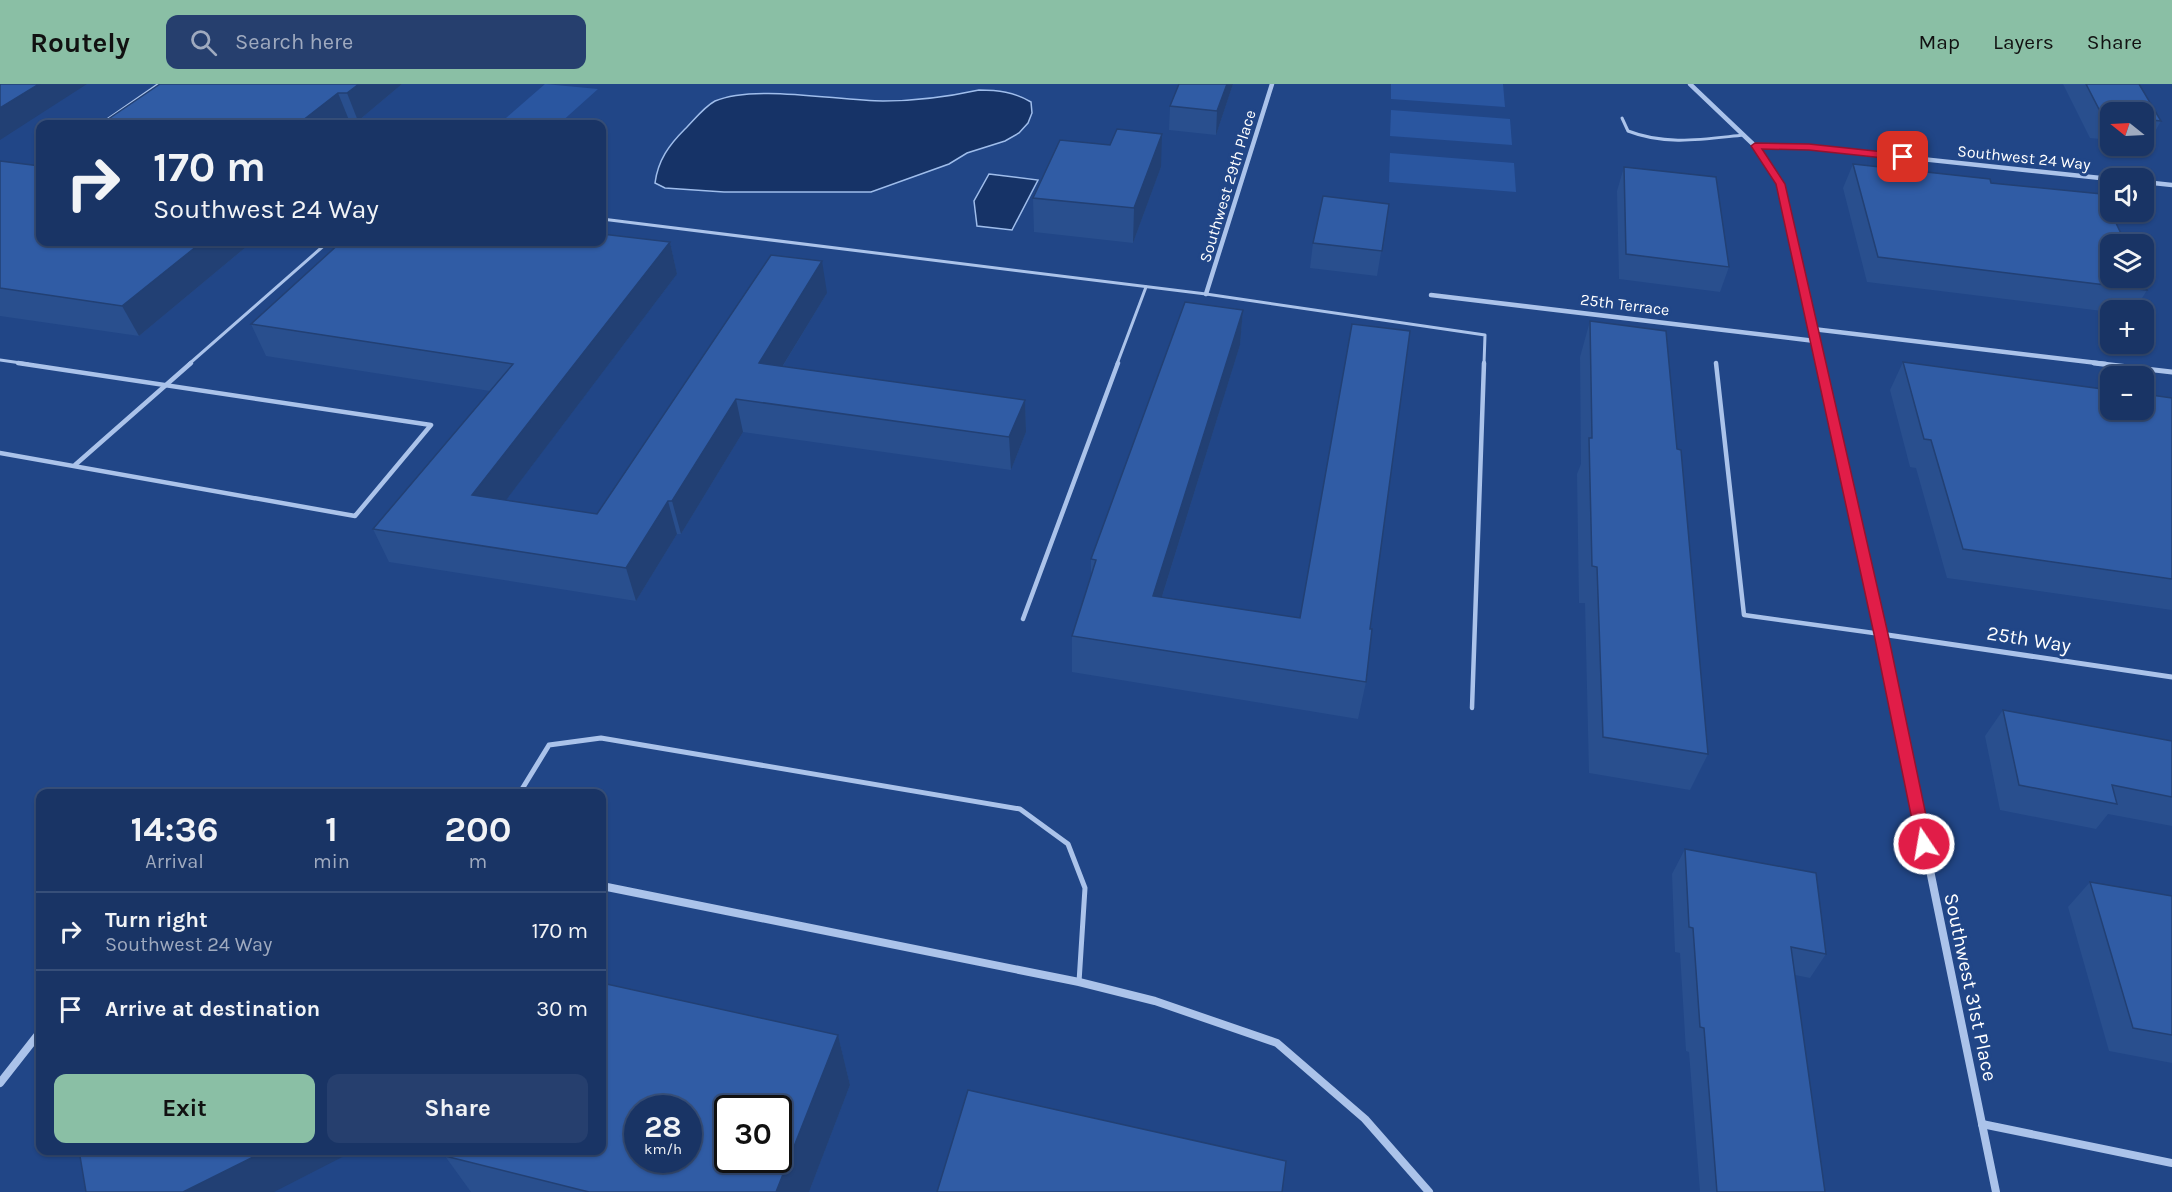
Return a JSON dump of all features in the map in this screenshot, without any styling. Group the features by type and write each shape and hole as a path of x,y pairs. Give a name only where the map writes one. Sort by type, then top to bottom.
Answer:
{"street":[{"name":"Southwest 29th Place","path":"1206,294 1272,84"},
{"name":"Southwest 31st Place","path":"1690,84 1698,89 1755,146 1781,184 1881,634 1995,1192"},
{"name":"Southwest 24 Way","path":"1755,146 1809,147 2100,177"},
{"path":"2154,183 2172,185"},
{"name":"25th Terrace","path":"1431,295 1815,341"},
{"path":"1813,329 2172,372"},
{"name":"25th Way","path":"1881,634 2172,677"},
{"path":"606,887 1079,982 1155,1001 1277,1043 1365,1119 1429,1192"},
{"path":"0,1083 36,1037"},
{"path":"1982,1124 2172,1163"}],"lane":[{"path":"107,120 159,84"},
{"path":"1622,118 1628,131 1643,138 1676,140 1744,135"},
{"path":"606,220 1206,294 1485,335 1472,708"},
{"path":"75,465 323,246"},
{"path":"1023,619 1146,287"},
{"path":"0,360 432,425 355,516 0,453"},
{"path":"1716,362 1744,615 1881,634"},
{"path":"522,789 549,745 601,738 1020,809 1068,844 1084,888 1079,982"}],"shaded area":[{"path":"545,84 598,89 563,120 504,120"},
{"path":"1391,84 1503,84 1505,107 1391,99"},
{"path":"979,90 1006,92 1031,102 1032,113 1028,123 1019,133 1005,141 967,153 949,164 871,192 724,192 665,188 655,183 662,160 679,135 715,101 732,96 774,94 895,101 955,95"},
{"path":"1391,110 1510,119 1512,145 1390,136"},
{"path":"1390,153 1514,163 1516,192 1389,182"},
{"path":"989,174 1038,180 1012,230 977,226 974,201"}],"building":[{"path":"0,84 39,84 0,108"},
{"path":"160,84 359,84 347,93 338,93 303,120 107,120"},
{"path":"1179,84 1227,84 1217,111 1170,106"},
{"path":"2086,84 2139,84 2150,102 2100,102 2100,111"},
{"path":"2154,109 2161,121 2154,120"},
{"path":"1117,129 1162,134 1134,208 1033,198 1060,140 1110,145"},
{"path":"0,161 36,166 36,246 197,246 122,306 0,288"},
{"path":"1853,164 1990,179 1991,183 2100,194 2100,222 2115,222 2121,234 2100,234 2100,284 1878,257"},
{"path":"1624,167 1716,177 1729,267 1626,254"},
{"path":"1323,196 1389,204 1382,251 1313,243"},
{"path":"606,234 670,242 472,495 597,514 771,255 822,261 759,363 1025,400 1009,437 736,399 672,501 668,501 626,568 373,529 513,364 251,324 337,246 606,246"},
{"path":"1185,302 1243,310 1153,596 1300,618 1352,324 1410,331 1370,629 1372,629 1366,682 1072,636 1096,560 1091,559"},
{"path":"1590,321 1666,331 1677,449 1681,450 1708,754 1603,737 1597,567 1592,566 1589,438 1592,438"},
{"path":"1903,362 2100,389 2100,420 2154,420 2154,395 2172,398 2172,579 1963,549 1931,440 1924,439"},
{"path":"2003,710 2172,741 2172,797 2112,785 2117,804 2019,785"},
{"path":"1685,849 1816,873 1826,954 1791,947 1825,1192 1717,1192 1704,1028 1700,1027 1693,928 1689,927"},
{"path":"2090,882 2172,896 2172,1035 2133,1028"},
{"path":"606,984 838,1035 792,1151 792,1095 714,1095 714,1173 784,1173 776,1192 589,1192 445,1156 606,1155"},
{"path":"968,1090 1286,1161 1282,1192 937,1192"},
{"path":"80,1155 257,1155 183,1192 86,1192"}],"route":[{"path":"1903,157 1809,147 1755,146 1781,184 1881,634 1924,844"}]}
